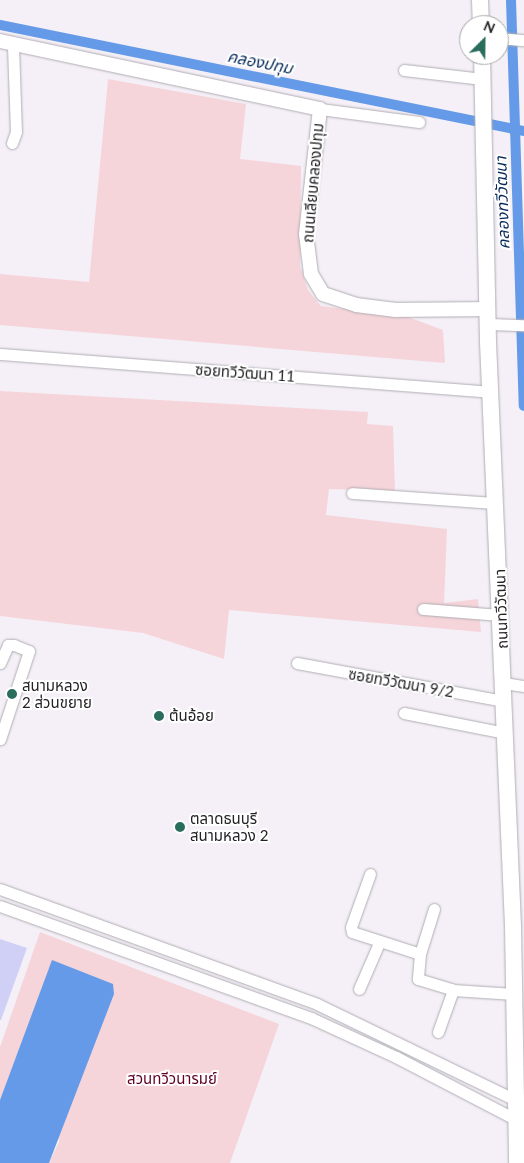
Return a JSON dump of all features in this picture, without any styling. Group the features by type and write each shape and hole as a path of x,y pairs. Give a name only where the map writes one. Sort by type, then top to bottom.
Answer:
{"main road":[{"path":"480,0 481,15"},
{"name":"ถนนทวีวัฒนา","path":"482,65 483,133 493,320 491,392 505,702 518,1109 517,1163"}],"street":[{"path":"509,39 524,40"},
{"path":"7,43 16,132 12,143"},
{"name":"ถนนเลียบคลองปทุม","path":"7,43 320,108 306,234 311,274 323,294 356,304 493,320"},
{"path":"404,70 482,79"},
{"path":"320,108 419,122"},
{"path":"493,320 524,325"},
{"name":"ซอยทวีวัฒนา 11","path":"0,354 491,392"},
{"path":"352,493 496,504"},
{"path":"423,609 501,615"},
{"path":"0,663 8,645 29,651 0,739"},
{"name":"ซอยทวีวัฒนา 9/2","path":"297,663 505,702"},
{"path":"504,683 522,686"},
{"path":"404,713 506,733"},
{"path":"370,874 351,927 352,932 379,943 420,954"},
{"path":"0,889 317,1004 495,1089 518,1109"},
{"path":"0,906 311,1018 396,1057 488,1106 518,1109"},
{"path":"434,909 420,954 418,979 453,990 514,994"},
{"path":"359,989 379,943"},
{"path":"438,1032 453,990"},
{"path":"488,1106 495,1089"}],"green space":[{"path":"108,79 246,104 240,159 301,166 300,266 308,290 321,306 408,317 443,330 445,363 0,325 0,274 89,282"},
{"path":"0,391 368,412 367,424 393,426 395,491 329,489 326,515 447,529 444,603 478,599 481,632 229,610 224,659 143,633 0,616"},
{"name":"สวนทวีวนารมย์","path":"40,932 279,1024 230,1163 49,1163 59,1142 53,960 0,1100 0,1047"}],"water":[{"path":"52,960 113,984 114,994 49,1163 0,1163 0,1100"}],"building":[{"path":"0,939 27,948 1,1020 0,1020"}],"waterway":[{"name":"คลองทวีวัฒนา","path":"511,0 524,406"},
{"name":"คลองปทุม","path":"0,25 524,131"}],"place":[{"name":"สนามหลวง 2 ส่วนขยาย","path":"12,694"},
{"name":"ต้นอ้อย","path":"159,716"},
{"name":"ตลาดธนบุรี สนามหลวง 2","path":"180,827"}]}
